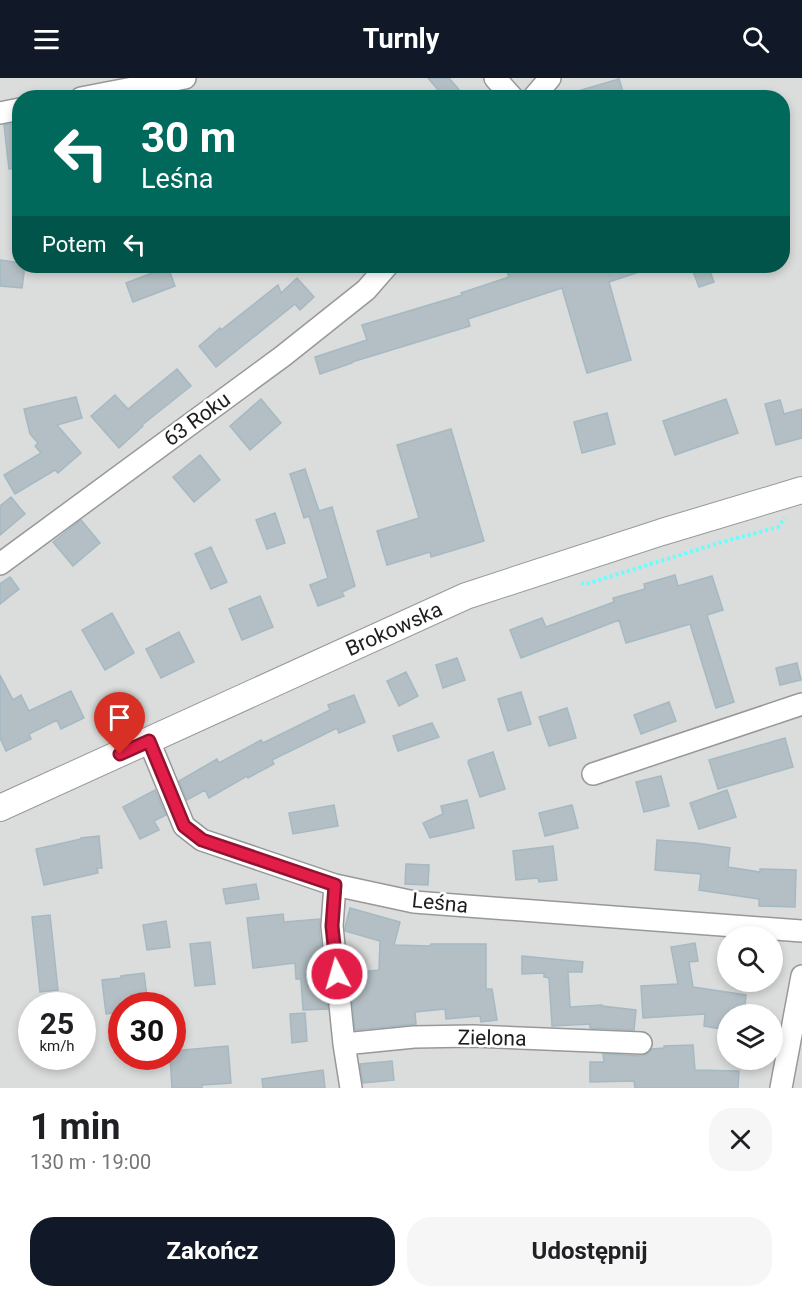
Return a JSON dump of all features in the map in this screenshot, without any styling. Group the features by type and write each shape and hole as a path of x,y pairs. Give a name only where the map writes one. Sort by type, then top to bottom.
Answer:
{"street":[{"path":"123,90 185,78"},
{"path":"495,78 506,90"},
{"path":"540,90 550,78"},
{"name":"63 Roku","path":"0,564 283,356 366,290 381,273"},
{"name":"Brokowska","path":"1,805 149,741 466,596 662,532 802,490"},
{"path":"593,774 802,704"},
{"name":"Leśna","path":"149,741 184,826 202,840 335,885 414,902 802,931"},
{"path":"335,885 332,926 344,1044 351,1088"},
{"path":"781,1088 802,976"},
{"name":"Zielona","path":"344,1044 414,1037 473,1036 641,1043"}],"path":[{"path":"577,582 586,584 778,527 788,513"}],"shaded area":[{"path":"0,78 802,78 802,1088 0,1088"}],"building":[{"path":"428,78 449,78 459,90 438,90"},
{"path":"619,79 622,90 581,90"},
{"path":"12,124 12,169 9,169 4,125"},
{"path":"0,260 12,262 12,273 24,273 22,288 0,286"},
{"path":"152,273 170,273 175,286 133,302 126,283"},
{"path":"508,273 636,273 609,282 631,360 587,373 562,288 468,319 470,326 320,374 315,357 367,340 362,325 462,295 461,293 509,277"},
{"path":"694,273 711,273 714,282 699,287"},
{"path":"297,278 314,297 300,310 295,304 216,367 199,346 278,285 281,293"},
{"path":"177,369 191,386 142,425 119,448 91,416 115,395 128,409"},
{"path":"76,397 82,418 57,425 81,453 58,473 55,470 15,494 4,475 41,453 35,446 38,443 30,434 24,409"},
{"path":"261,399 281,423 250,450 230,426"},
{"path":"726,399 738,433 675,455 663,421"},
{"path":"780,400 784,414 802,409 802,438 776,445 765,404"},
{"path":"607,413 615,444 582,453 574,422"},
{"path":"451,429 484,541 431,557 430,552 387,565 377,531 419,518 397,445"},
{"path":"200,455 220,480 194,502 173,477"},
{"path":"305,469 319,511 332,507 355,586 342,592 344,596 318,606 310,585 328,578 309,516 304,518 290,474"},
{"path":"11,497 25,514 0,535 0,506"},
{"path":"275,513 285,543 267,549 256,520"},
{"path":"81,520 100,543 73,566 53,542"},
{"path":"211,547 227,582 211,589 195,554"},
{"path":"675,575 678,586 712,576 723,610 707,615 734,702 716,708 690,624 626,643 619,620 521,658 510,630 542,618 546,627 614,602 613,598 645,589 644,584"},
{"path":"10,577 19,589 0,604 0,584"},
{"path":"260,596 273,627 242,640 229,609"},
{"path":"112,613 134,653 105,670 82,630"},
{"path":"179,632 194,662 161,678 146,649"},
{"path":"457,658 465,680 443,688 436,665"},
{"path":"797,663 801,680 780,685 776,668"},
{"path":"406,672 418,696 399,706 387,681"},
{"path":"0,675 13,700 21,695 29,711 71,691 84,718 61,729 57,720 29,734 31,739 6,751 0,738"},
{"path":"521,692 531,724 508,731 498,699"},
{"path":"354,695 365,722 339,733 337,728 272,760 274,764 248,778 247,776 209,798 205,790 187,800 179,781 217,759 219,763 261,740 263,743 330,710 328,705"},
{"path":"669,702 676,721 641,734 634,715"},
{"path":"567,708 576,738 549,746 539,717"},
{"path":"432,723 439,737 398,751 393,736"},
{"path":"785,738 793,767 718,789 709,760"},
{"path":"493,752 505,789 480,797 468,762"},
{"path":"661,776 669,806 644,812 636,782"},
{"path":"155,790 166,815 154,821 159,830 140,839 123,807"},
{"path":"727,790 736,817 699,829 690,803"},
{"path":"467,800 474,828 430,838 423,823 443,814 441,806"},
{"path":"334,805 338,826 293,834 289,813"},
{"path":"572,805 578,828 545,836 539,813"},
{"path":"99,836 102,868 97,868 98,873 44,885 36,849"},
{"path":"657,840 730,848 728,867 760,872 760,869 796,870 795,907 759,906 759,899 699,890 701,874 655,870"},
{"path":"553,846 557,880 539,882 538,878 516,880 513,851"},
{"path":"406,864 429,865 428,885 405,884"},
{"path":"256,884 259,899 226,904 223,889"},
{"path":"350,908 400,922 394,945 486,944 486,989 492,989 497,1020 481,1022 480,1016 446,1019 445,1009 415,1012 416,1024 355,1030 350,973 379,970 380,941 345,931"},
{"path":"283,914 284,922 320,919 328,1009 303,1010 301,979 296,979 295,963 253,968 247,918"},
{"path":"50,915 58,990 40,992 32,917"},
{"path":"166,921 170,947 147,950 143,925"},
{"path":"210,942 215,984 195,986 190,944"},
{"path":"695,943 698,961 689,962 693,987 746,995 745,1004 717,1004 717,1028 704,1026 705,1014 643,1018 641,986 678,984 671,947"},
{"path":"522,956 583,962 582,972 568,972 570,1007 602,1005 636,1010 634,1030 590,1028 590,1024 552,1026 549,978 544,977 544,973 522,974"},
{"path":"144,973 146,992 108,992 108,1014 106,1014 102,980 121,978 121,976"},
{"path":"305,1013 307,1041 292,1043 290,1014"},
{"path":"693,1045 695,1070 739,1071 738,1088 635,1088 634,1081 590,1082 590,1062 604,1062 603,1054 641,1056 652,1049 664,1048 664,1046"},
{"path":"228,1046 231,1083 202,1085 202,1088 172,1088 171,1070 186,1070 186,1050"},
{"path":"392,1061 394,1080 363,1083 360,1064"},
{"path":"323,1070 325,1088 263,1088 262,1079"}],"route":[{"path":"120,754 149,741 184,826 202,840 335,885 332,926 337,974"}]}
